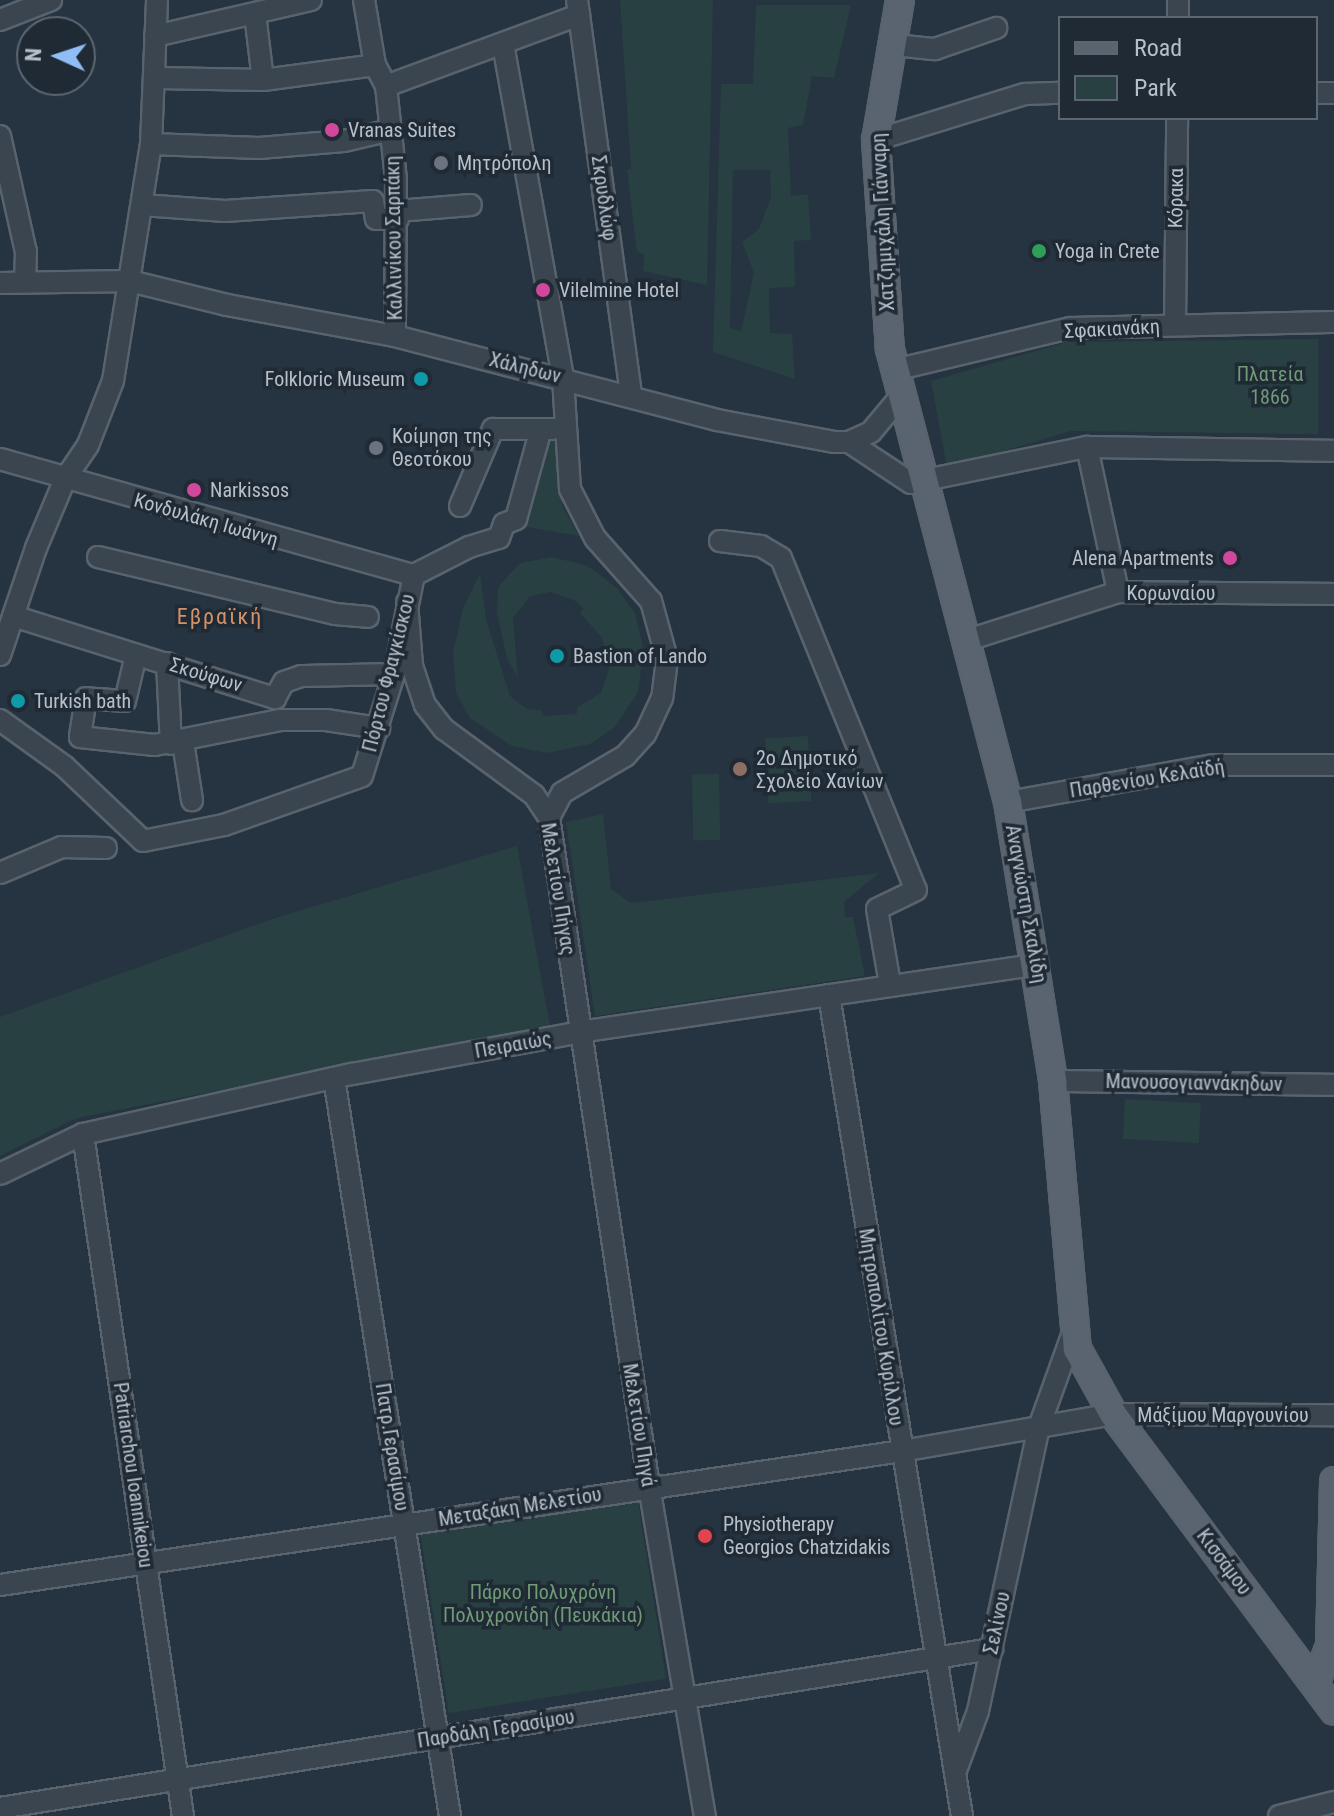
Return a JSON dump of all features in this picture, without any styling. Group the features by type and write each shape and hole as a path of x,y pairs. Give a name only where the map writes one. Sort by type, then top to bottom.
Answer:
{"main road":[{"name":"Χατζημιχάλη Γιάνναρη","path":"900,0 876,140 895,370 901,396"},
{"name":"Αναγνώστη Σκαλίδη","path":"901,396 968,640 1008,802 1038,964 1053,1081 1077,1349 1113,1414"},
{"name":"Κισσάμου","path":"1113,1414 1334,1711"},
{"path":"1315,1684 1332,1647 1334,1481"}],"street":[{"path":"0,20 51,0"},
{"path":"0,655 65,479 88,445 113,381 151,144 157,78 157,0"},
{"path":"155,36 311,0"},
{"name":"Καλλινίκου Σαρπάκη","path":"364,0 375,65 386,86 391,130 398,215 395,336"},
{"path":"386,86 503,44 578,8"},
{"name":"Σκρυδλώφ","path":"578,8 631,395"},
{"path":"255,14 263,80"},
{"path":"904,46 935,49 996,28"},
{"path":"503,44 563,378 565,429 574,501 595,538 651,601 665,639 668,669 659,708 639,742 562,793 549,817"},
{"path":"157,78 263,80 375,65"},
{"path":"876,140 1025,94 1058,93"},
{"name":"Κόρακα","path":"1175,325 1177,120"},
{"path":"151,144 259,148 344,141 391,130"},
{"path":"0,136 26,252 25,280"},
{"path":"142,205 225,211 373,201 376,219 471,205"},
{"name":"Χάληδων","path":"0,283 25,280 130,281 395,336 631,395 717,420 849,442"},
{"name":"Σφακιανάκη","path":"895,370 1070,328 1334,322"},
{"path":"849,442 871,432 901,396"},
{"path":"460,506 493,429 565,429"},
{"name":"Πόρτου Φραγκίσκου","path":"0,720 64,766 121,825 143,841 162,841 362,776 394,674 414,575 445,557 499,538 504,524 516,519 541,429"},
{"path":"849,442 911,483 1087,447 1334,451"},
{"path":"1087,447 1118,592"},
{"name":"Κονδυλάκη Ιωάννη","path":"0,459 414,575"},
{"path":"720,541 761,546 781,558 916,890 877,909 890,984"},
{"path":"98,557 335,614 368,617"},
{"name":"Κορωναίου","path":"968,640 1118,592 1334,594"},
{"name":"Μελετίου Πήγας","path":"407,602 412,666 425,705 444,729 534,795 549,817 580,1032"},
{"name":"Σκούφων","path":"13,616 275,698"},
{"path":"136,655 125,701 86,698 80,737 110,752 283,730 326,720 379,728"},
{"path":"167,663 177,743 192,800"},
{"path":"283,730 275,698 284,682 301,676 394,674"},
{"name":"Παρθενίου Κελαϊδή","path":"1008,802 1213,765 1334,765"},
{"path":"0,873 62,847 106,848"},
{"name":"Πειραιώς","path":"0,1174 83,1134 334,1078 580,1032 1038,964"},
{"name":"Μητροπολίτου Κυρίλλου","path":"829,995 934,1660 955,1773"},
{"name":"Μελετίου Πηγά","path":"580,1032 649,1486 705,1816"},
{"name":"Πατρ.Γερασίμου","path":"334,1078 450,1816"},
{"name":"Μανουσογιαννάκηδων","path":"1053,1081 1334,1085"},
{"name":"Patriarchou Ioannikeiou","path":"83,1134 183,1816"},
{"name":"Σελίνου","path":"962,1816 955,1773 978,1711 1039,1427 1074,1329"},
{"name":"Μάξίμου Mαργουνίου","path":"1039,1427 1113,1414 1334,1415"},
{"name":"Μεταξάκη Μελετίου","path":"0,1585 146,1566 649,1486 902,1451 1039,1427"},
{"name":"Παρδάλη Γερασίμου","path":"0,1808 62,1807 178,1779 992,1649"},
{"path":"1279,1816 1334,1802"}],"green space":[{"path":"620,0 713,0 707,285 643,271 644,254 637,252 627,170 631,169"},
{"path":"756,5 851,5 834,78 812,76 803,125 788,128 791,196 808,194 811,240 794,241 795,287 769,288 770,333 792,334 795,379 713,352 721,84 753,84","holes":["733,170 770,170 771,197 759,229 742,242 754,273 741,331 730,328"]},
{"name":"Πλατεία 1866","path":"1318,339 1318,434 1071,431 947,468 931,381 1067,342"},
{"path":"544,432 558,434 562,505 579,536 521,526"},
{"path":"552,557 588,566 617,588 635,613 644,650 638,692 614,728 590,744 547,753 512,746 470,718 456,693 453,653 463,608 480,573 486,619 510,696 527,709 541,710 544,716 577,714 577,707 601,693 609,669 602,638 580,613 583,609 578,602 551,592 530,596 513,618 518,678 507,659 497,612 498,587 520,563"},
{"path":"808,736 811,801 768,803 765,738"},
{"path":"692,774 719,774 720,840 693,840"},
{"path":"603,814 611,889 631,903 879,873 844,902 845,917 853,917 865,976 595,1016 566,822"},
{"path":"517,846 550,1026 77,1118 0,1156 0,1017 275,918"},
{"path":"1125,1099 1201,1103 1199,1143 1123,1139"},
{"name":"Πάρκο Πολυχρόνη Πολυχρονίδη (Πευκάκια)","path":"637,1495 666,1679 449,1713 420,1529"}],"place":[{"name":"Vranas Suites","path":"332,130"},
{"name":"Μητρόπολη","path":"441,163"},
{"name":"Yoga in Crete","path":"1039,251"},
{"name":"Vilelmine Hotel","path":"543,290"},
{"name":"Folkloric Museum","path":"421,379"},
{"name":"Κοίμηση της Θεοτόκου","path":"376,448"},
{"name":"Narkissos","path":"194,490"},
{"name":"Alena Apartments","path":"1230,558"},
{"name":"Bastion of Lando","path":"557,656"},
{"name":"Turkish bath","path":"18,701"},
{"name":"2ο Δημοτικό Σχολείο Χανίων","path":"740,769"},
{"name":"Physiotherapy Georgios Chatzidakis","path":"705,1536"}],"district":[{"name":"Εβραϊκή","path":"220,617"}]}
